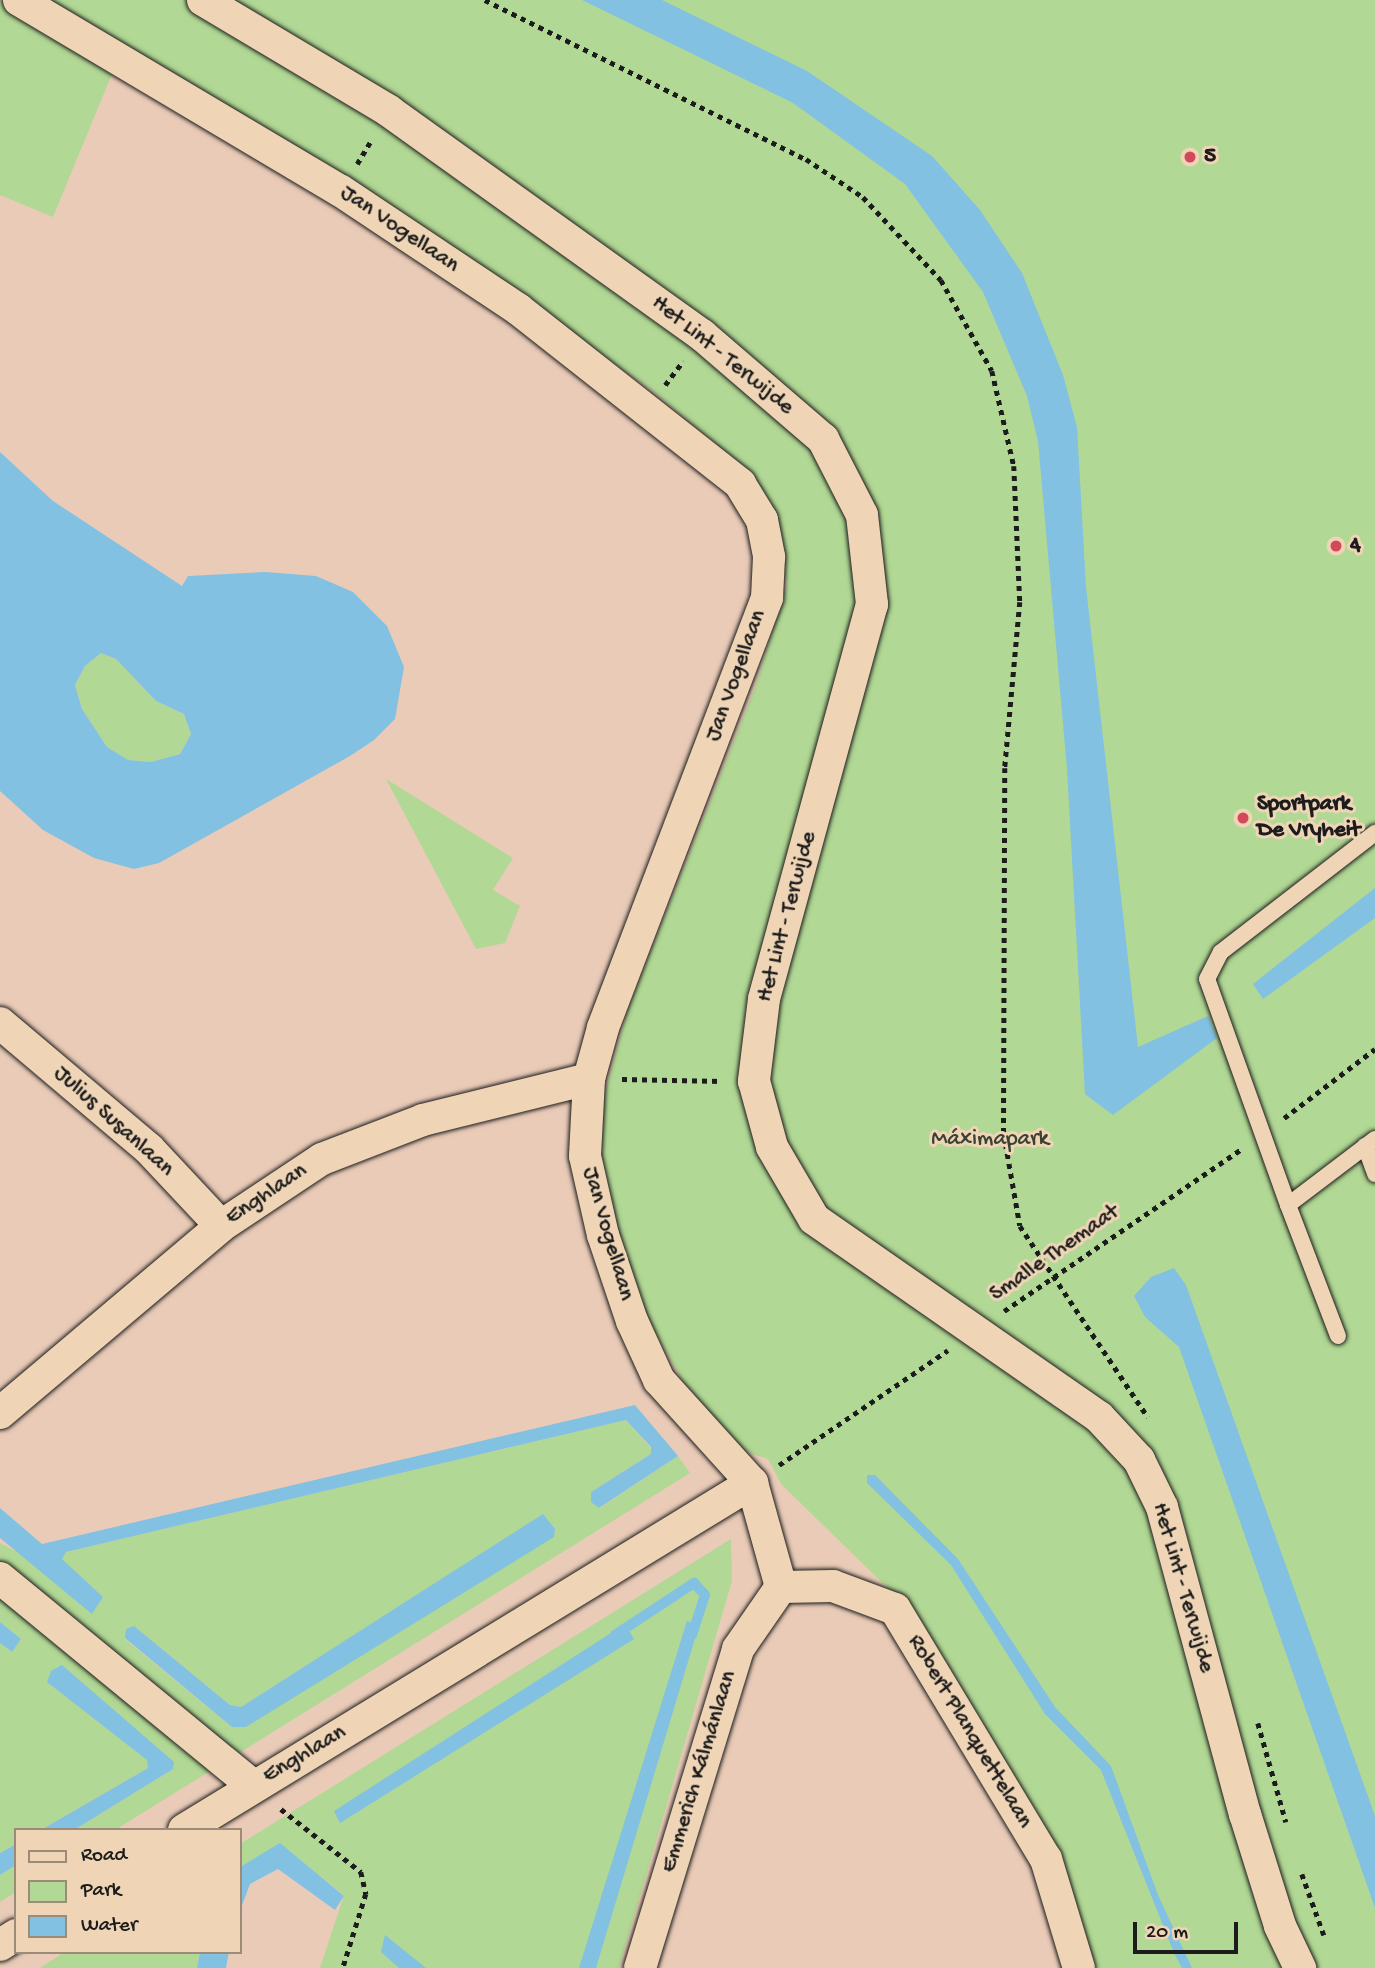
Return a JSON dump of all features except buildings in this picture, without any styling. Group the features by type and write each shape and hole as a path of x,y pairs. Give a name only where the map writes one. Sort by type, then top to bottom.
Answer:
{"street":[{"name":"Jan Vogellaan","path":"19,0 341,191 518,309 648,408 740,484 762,520 769,557 766,598 749,654 631,945 589,1079 585,1156 603,1235 632,1321 659,1380 752,1483 781,1587"},
{"name":"Het Lint - Terwijde","path":"203,0 389,111 702,335 823,439 862,515 872,604 764,999 754,1081 772,1147 814,1219 1099,1417 1139,1460 1162,1507 1245,1814 1280,1926 1300,1968"},
{"name":"Julius Susanlaan","path":"0,1023 149,1149 221,1226"},
{"name":"Enghlaan","path":"0,1413 221,1226 322,1159 423,1120 589,1079"},
{"name":"Enghlaan","path":"187,1828 752,1483"},
{"name":"Enghlaan","path":"0,1578 253,1786"},
{"name":"Robert Planquettelaan","path":"781,1587 834,1586 895,1609 1046,1858 1079,1968"},
{"name":"Emmerich Kálmánlaan","path":"640,1968 738,1649 781,1587"}],"lane":[{"path":"1338,1336 1262,1135 1207,979 1221,952 1375,833"},
{"path":"1288,1205 1370,1143 1375,1174"}],"path":[{"path":"485,0 806,159 863,197 941,280 992,371 1014,466 1020,602 1005,768 1004,1134 1020,1226 1153,1424"},
{"path":"341,191 389,111"},
{"path":"648,408 702,335"},
{"name":"Smalle Themaat","path":"752,1483 977,1331 1054,1274 1262,1135 1375,1049"},
{"path":"589,1079 754,1081"},
{"path":"1255,1710 1287,1828"},
{"path":"253,1786 361,1872 366,1894 343,1968"},
{"path":"1299,1866 1326,1940"}],"green space":[{"path":"0,0 114,69 53,217 0,195"},
{"name":"Máximapark","path":"49,0 1375,0 1375,1968 1093,1968 1060,1852 898,1598 781,1484 768,1459 747,1452 732,1439 682,1380 640,1306 608,1214 600,1160 605,1092 628,1009 756,685 787,584 773,515 750,472 650,389 363,189"},
{"path":"101,653 116,659 156,701 184,714 191,734 180,754 151,762 128,760 107,747 82,709 75,685 85,666"},
{"path":"386,779 513,858 493,890 520,906 505,943 476,949"},
{"path":"626,1420 651,1448 651,1454 591,1492 600,1508 678,1456 690,1473 118,1828 77,1828 173,1769 147,1760 148,1768 44,1828 14,1828 14,1845 0,1853 0,1643 12,1652 21,1639 0,1622 0,1543 103,1597 61,1559 66,1552","holes":["543,1515 555,1529 246,1727 232,1727 125,1639 134,1626 230,1705 241,1707"]},
{"path":"731,1539 732,1581 619,1968 320,1968 344,1895 280,1844 242,1866 242,1843"},
{"path":"14,1866 14,1893 0,1902 0,1875"},
{"path":"62,1954 200,1954 197,1968 40,1968"}],"water":[{"path":"582,0 662,0 807,71 932,156 980,210 1022,273 1063,375 1077,427 1086,587 1138,1047 1208,1016 1217,1038 1113,1115 1085,1094 1067,769 1038,441 1027,396 983,292 905,184 793,103"},
{"path":"0,452 53,501 182,586 188,576 265,572 316,576 353,592 387,626 404,667 395,719 374,740 159,863 134,869 94,858 43,830 0,791","holes":["101,653 116,659 156,701 184,714 191,734 180,754 151,762 128,760 107,747 82,709 75,685 85,666"]},
{"path":"1375,888 1375,918 1263,999 1253,984"},
{"path":"1174,1268 1186,1285 1375,1816 1375,1908 1179,1347 1145,1317 1134,1296 1151,1277"},
{"path":"635,1405 678,1456 599,1508 591,1502 591,1492 651,1454 651,1447 626,1420 66,1552 62,1559 103,1597 92,1614 0,1538 0,1508 42,1544"},
{"path":"867,1475 875,1475 958,1559 1055,1707 1111,1766 1158,1895 1192,1968 1182,1968 1174,1953 1101,1770 1045,1714 951,1565 867,1483"},
{"path":"543,1514 555,1529 554,1537 246,1727 232,1727 125,1638 126,1629 134,1626 230,1705 241,1707"},
{"path":"687,1621 699,1625 596,1968 579,1968"},
{"path":"0,1622 21,1639 12,1652 0,1643"},
{"path":"625,1624 634,1639 340,1823 334,1811"},
{"path":"62,1665 174,1762 173,1769 77,1828 44,1828 148,1768 147,1760 47,1682 51,1671"},
{"path":"280,1843 344,1896 335,1910 278,1869 250,1884 242,1906 242,1866"},
{"path":"14,1845 14,1866 0,1875 0,1853"},
{"path":"385,1935 426,1968 399,1968 381,1952"},
{"path":"200,1954 229,1954 226,1968 197,1968"}],"waterway":[{"path":"615,1635 694,1583 705,1595 692,1635"}],"place":[{"name":"5","path":"1190,157"},
{"name":"4","path":"1336,546"},
{"name":"Sportpark De Vryheit","path":"1243,818"}]}
